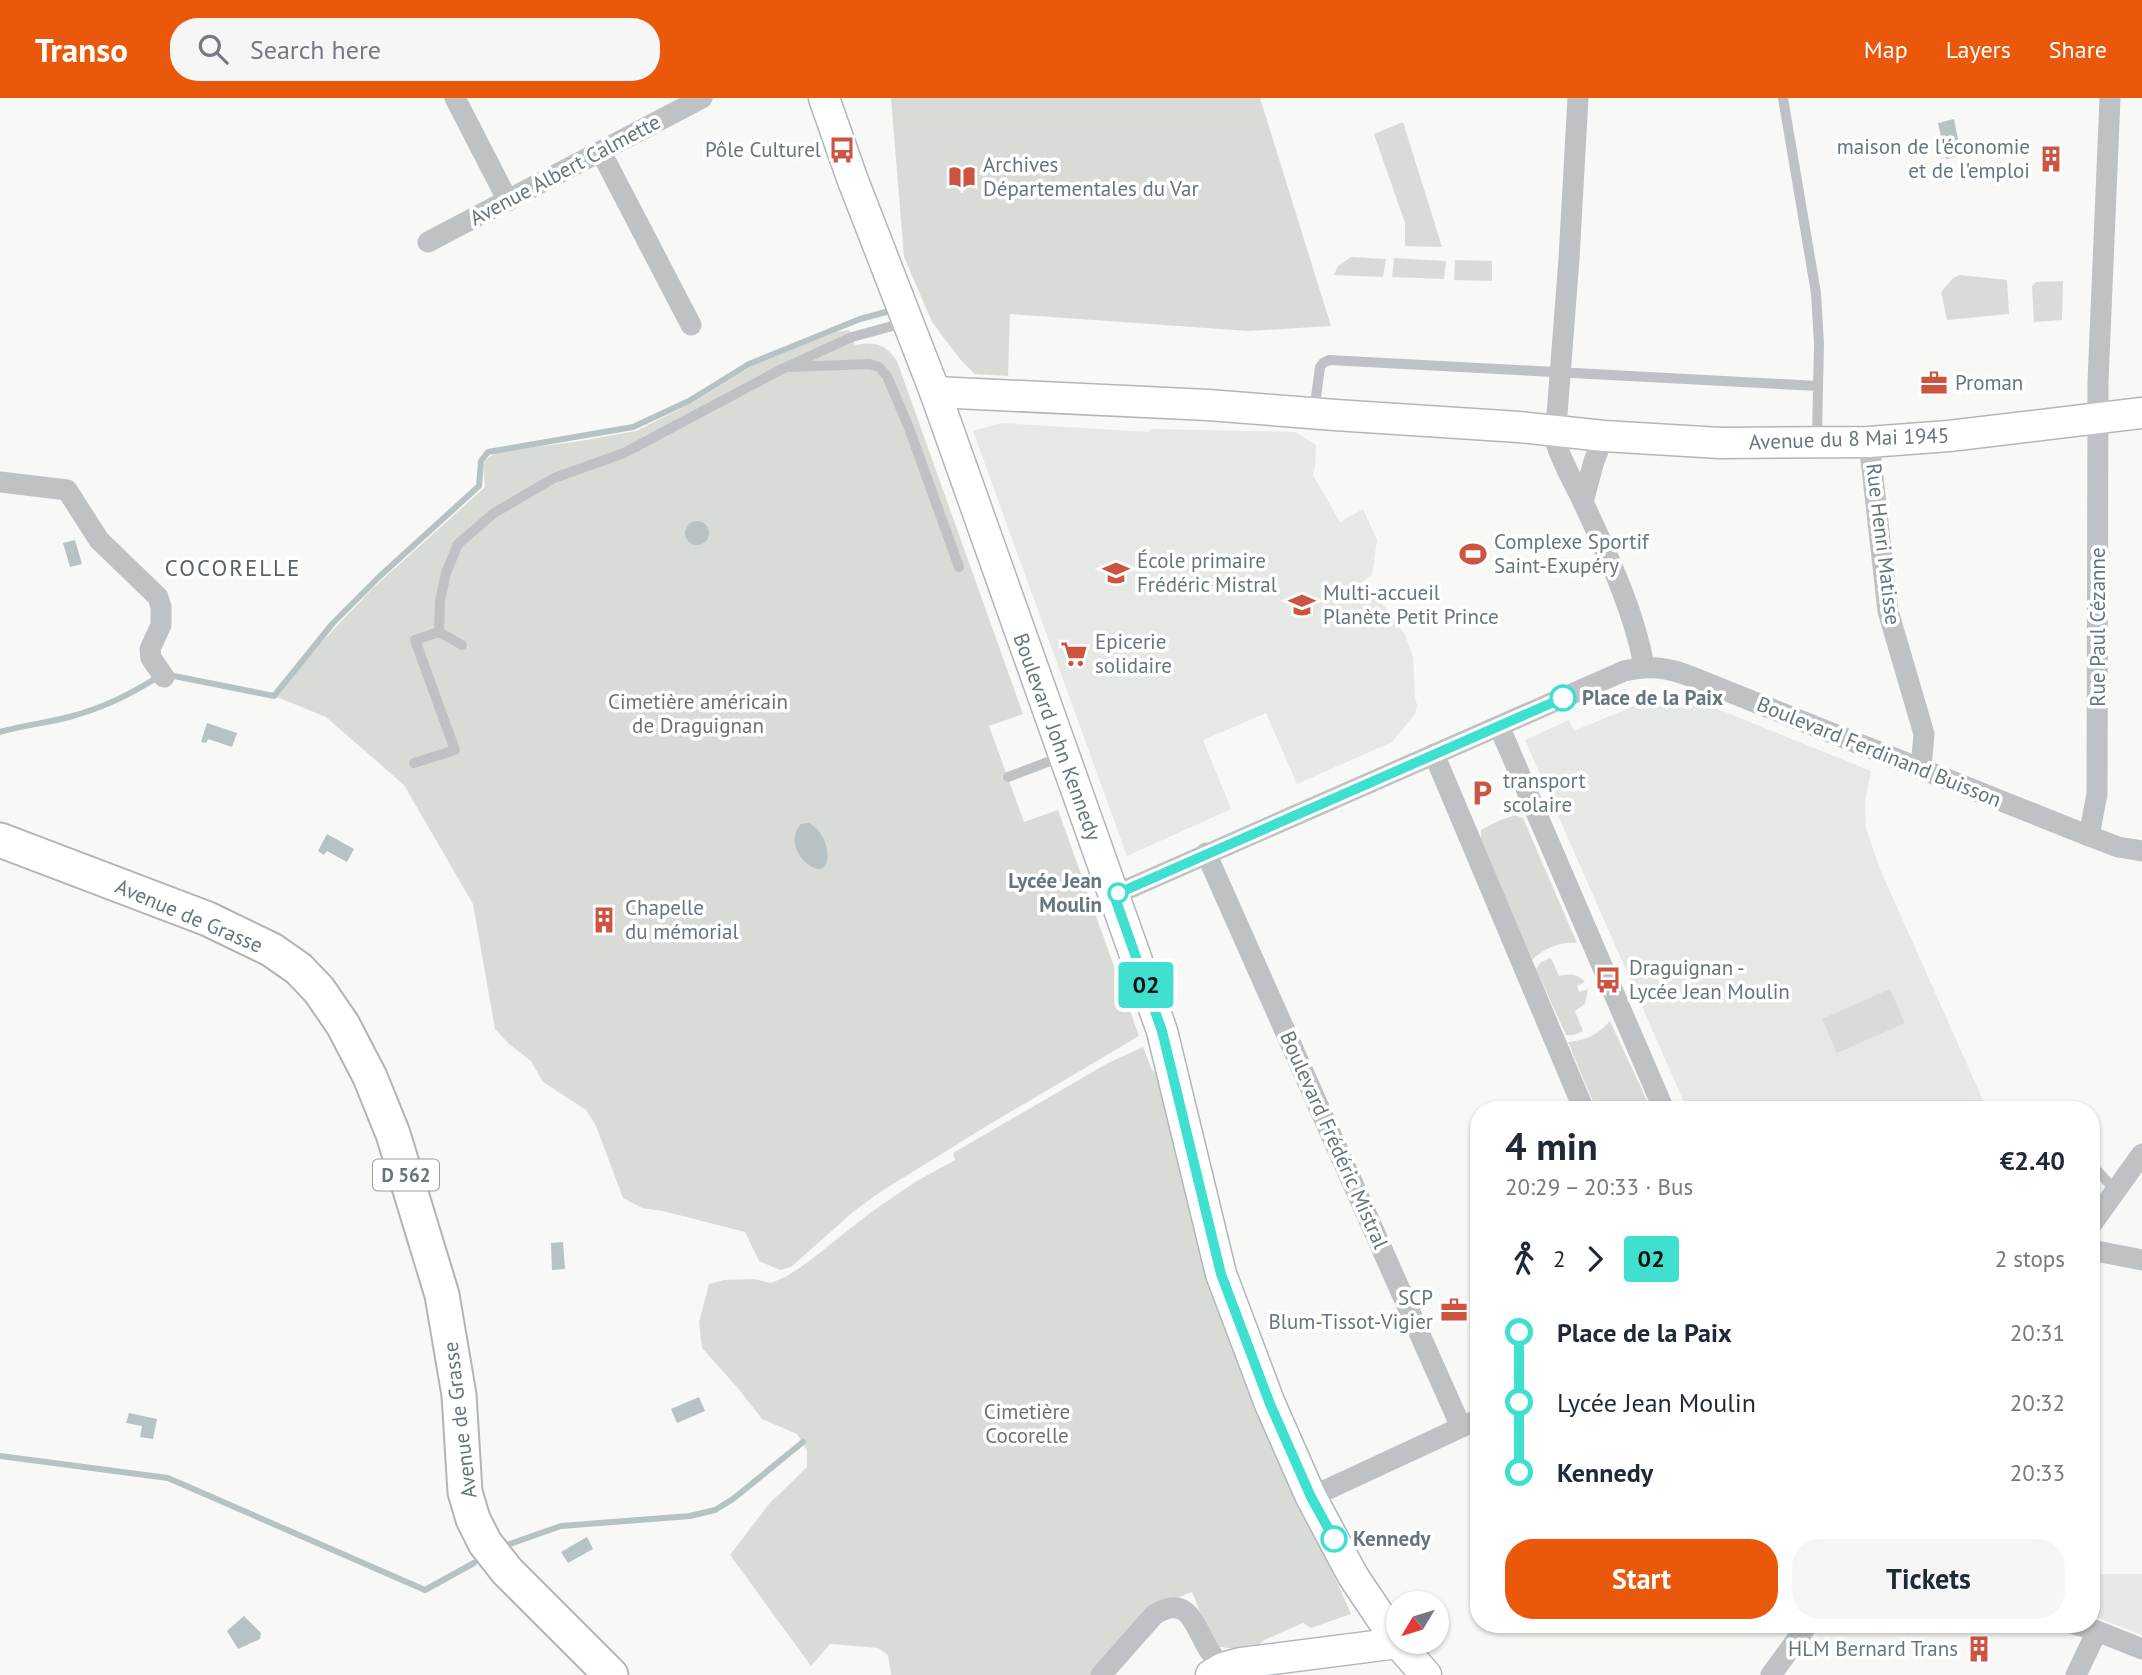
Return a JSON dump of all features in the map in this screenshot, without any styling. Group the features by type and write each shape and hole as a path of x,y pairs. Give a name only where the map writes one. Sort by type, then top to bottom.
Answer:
{"main road":[{"name":"Avenue de Grasse","path":"0,840 208,919 272,950 299,969 319,990 343,1025 370,1077 388,1123 442,1295 459,1395 465,1492 473,1519 485,1544 507,1571 611,1675"}],"street":[{"path":"455,98 508,201"},
{"name":"Avenue Albert Calmette","path":"428,242 702,98"},
{"name":"Boulevard John Kennedy","path":"824,98 934,392 1162,1031 1221,1274 1270,1404 1311,1497 1353,1576 1386,1625"},
{"path":"1578,98 1555,440 1563,465 1583,502 1628,607 1639,638 1644,666"},
{"name":"Rue Paul Cézanne","path":"2089,836 2097,794 2098,382 2110,98"},
{"path":"601,152 691,325"},
{"name":"Avenue du 8 Mai 1945","path":"934,392 1208,405 1720,443 1869,442 1949,436 2142,413"},
{"path":"1583,502 1604,436"},
{"name":"Rue Henri Matisse","path":"1869,442 1888,611 1924,734 1921,768"},
{"path":"0,482 67,490 99,540 158,597 161,625 150,649 151,658 160,673"},
{"name":"Boulevard Ferdinand Buisson","path":"1499,726 1624,671 1644,666 1674,670 2089,836 2118,847 2142,851"},
{"path":"1114,895 1499,726 1660,1101"},
{"path":"1434,754 1580,1101"},
{"name":"Boulevard Frédéric Mistral","path":"1206,853 1470,1423"},
{"path":"2100,1213 2142,1154"},
{"path":"2100,1252 2142,1261"},
{"path":"1311,1497 1470,1423"},
{"path":"1101,1675 1154,1615 1174,1607 1192,1616 1209,1650 1225,1669 1386,1645"},
{"path":"2100,1632 2142,1649"},
{"path":"1771,1675 1801,1633"},
{"path":"2076,1675 2096,1633"},
{"name":"Boulevard John Kennedy","path":"1408,1654 1426,1675"}],"lane":[{"path":"1783,98 1816,293 1819,344 1817,442"},
{"path":"439,632 440,601 446,573 458,544 494,513 554,478 624,453 784,368 852,337 907,322"},
{"path":"1314,413 1320,367 1329,360 1818,386"},
{"path":"784,368 869,364 879,367 887,376 909,428 959,567"},
{"path":"414,763 455,750 415,640 439,632 462,645"},
{"path":"1008,777 1064,756"},
{"path":"2100,1174 2116,1191"}],"shaded area":[{"path":"1954,119 1961,155 1946,159 1938,123"},
{"path":"1001,423 1148,432 1151,429 1295,432 1316,445 1313,475 1340,522 1363,509 1377,540 1372,575 1362,582 1362,592 1379,601 1387,609 1405,635 1413,657 1417,705 1415,714 1392,742 1297,784 1266,713 1203,740 1231,809 1127,856 973,431"},
{"path":"697,521 708,528 709,533 702,544 697,545 686,538 685,533 692,522"},
{"path":"75,540 82,564 70,567 63,543"},
{"path":"1665,693 1668,697 1683,695 1871,771 1865,801 1866,828 1880,869 1983,1101 1683,1101 1525,740 1569,720 1574,731"},
{"path":"207,723 237,733 232,747 208,739 206,743 201,742"},
{"path":"809,823 819,831 826,846 827,863 822,868 807,864 795,846 795,835 801,824"},
{"path":"327,834 354,849 347,862 327,851 324,855 318,851"},
{"path":"563,1242 565,1269 552,1270 551,1243"},
{"path":"699,1397 705,1411 677,1423 671,1409"},
{"path":"129,1413 157,1419 153,1439 140,1437 142,1426 126,1423"},
{"path":"587,1537 593,1549 568,1563 561,1552"},
{"path":"2100,1574 2142,1574 2142,1635 2100,1619"},
{"path":"244,1616 261,1633 260,1639 238,1649 227,1631"}],"green space":[{"path":"891,98 1260,98 1331,326 1248,331 1010,314 1008,376 975,374 932,322 904,257"},
{"path":"1403,122 1442,247 1405,246 1405,223 1374,134"},
{"path":"1351,257 1386,259 1383,277 1334,275 1338,266"},
{"path":"1394,258 1446,261 1444,279 1392,277"},
{"path":"1455,260 1492,261 1492,281 1454,280"},
{"path":"1960,275 2007,280 2009,314 1947,320 1941,292 1953,278"},
{"path":"2063,281 2062,320 2034,322 2032,286 2036,282"},
{"name":"Cimetière américain de Draguignan","path":"849,330 855,345 879,345 897,361 1023,714 989,726 1024,822 1058,810 1139,1036 880,1192 853,1212 791,1267 780,1270 759,1261 745,1232 642,1208 623,1198 596,1126 586,1110 543,1082 531,1061 495,1029 473,904 404,785 326,717 277,697 318,646 372,589 485,487 484,464 490,457 502,451 636,431 692,403 752,366 836,332"},
{"path":"1515,815 1523,818 1577,943 1553,946 1532,960 1481,839 1481,830"},
{"path":"1551,958 1559,976 1576,976 1585,982 1577,986 1579,992 1588,989 1585,1004 1575,1011 1583,1031 1574,1035 1566,1035 1536,969 1541,962"},
{"path":"1890,989 1905,1023 1837,1053 1822,1019"},
{"path":"1610,1021 1647,1101 1593,1101 1568,1042 1581,1040 1601,1030"},
{"name":"Cimetière Cocorelle","path":"1143,1047 1152,1070 1164,1078 1306,1512 1351,1614 1311,1628 1303,1623 1264,1640 1260,1644 1260,1653 1214,1646 1192,1592 1152,1608 1093,1675 891,1675 888,1655 878,1648 830,1644 811,1666 730,1555 769,1504 807,1467 807,1450 797,1434 762,1419 702,1348 699,1322 709,1284 724,1280 754,1279 771,1283 787,1276 870,1213 915,1182 955,1160 953,1153 1108,1063"}],"waterway":[{"path":"169,675 274,696 333,623 380,576 479,486 481,461 488,452 633,427 689,401 749,364 860,319 886,312"},
{"path":"0,732 93,709 158,677"},
{"path":"507,1545 561,1526 690,1516 715,1510 733,1499 803,1442"},
{"path":"0,1456 168,1478 425,1590 474,1563"}],"bus line":[{"name":"02","path":"1334,1539 1311,1497 1270,1404 1221,1274 1162,1031 1114,895 1563,698"}],"place":[{"name":"Pôle Culturel","path":"842,150"},
{"name":"maison de l'économie et de l'emploi","path":"2051,159"},
{"name":"Archives Départementales du Var","path":"962,177"},
{"name":"Proman","path":"1934,383"},
{"name":"Complexe Sportif Saint-Exupéry","path":"1473,554"},
{"name":"École primaire Frédéric Mistral","path":"1116,573"},
{"name":"Multi-accueil Planète Petit Prince","path":"1302,605"},
{"name":"Epicerie solidaire","path":"1074,654"},
{"name":"Place de la Paix","path":"1563,698"},
{"name":"transport scolaire","path":"1482,793"},
{"name":"Lycée Jean Moulin","path":"1118,893"},
{"name":"Chapelle du mémorial","path":"604,920"},
{"name":"Draguignan - Lycée Jean Moulin","path":"1608,980"},
{"name":"SCP Blum-Tissot-Vigier","path":"1454,1310"},
{"name":"Kennedy","path":"1334,1539"},
{"name":"HLM Bernard Trans","path":"1979,1649"}],"district":[{"name":"COCORELLE","path":"233,568"}]}
